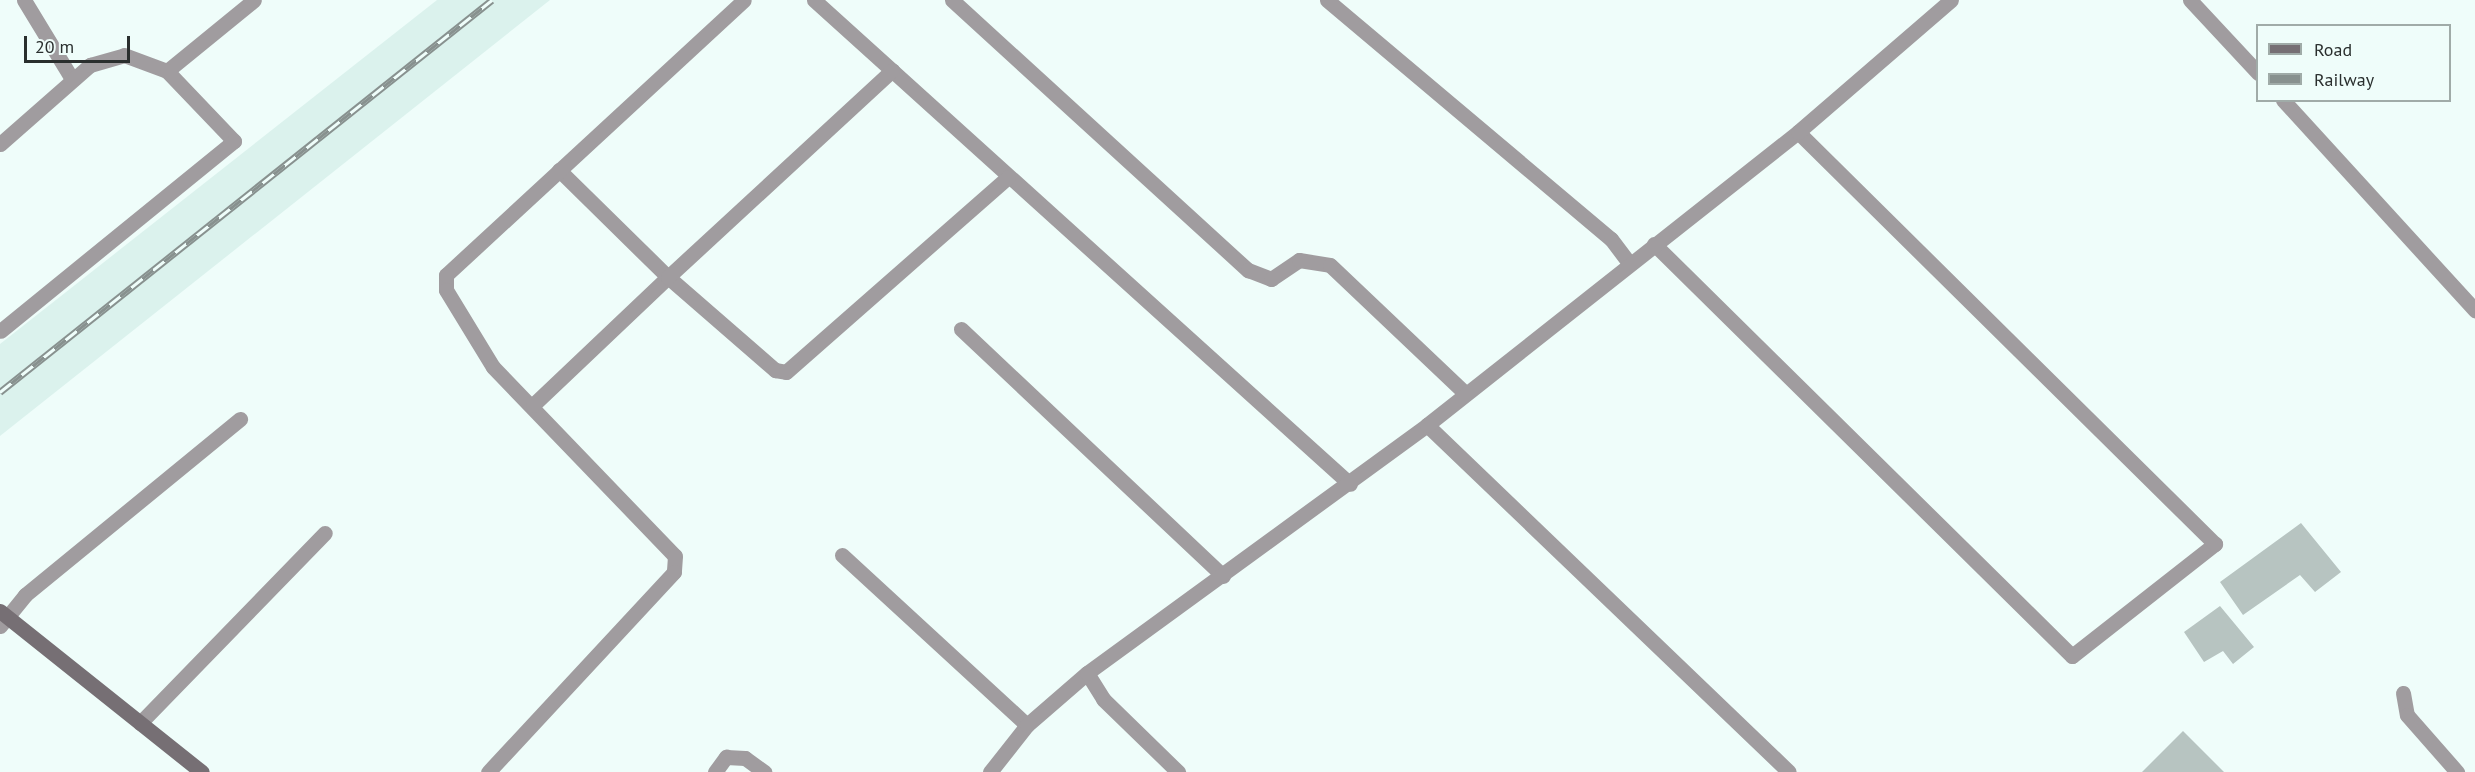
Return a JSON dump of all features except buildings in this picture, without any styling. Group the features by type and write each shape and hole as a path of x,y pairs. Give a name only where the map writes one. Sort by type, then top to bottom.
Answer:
{"street":[{"path":"24,0 72,79"},
{"path":"168,70 255,0"},
{"path":"488,772 674,572 675,556 533,405 493,367 446,290 446,275 744,0"},
{"path":"814,0 1350,484"},
{"path":"952,0 1248,270 1270,279 1299,261 1330,265 1466,393"},
{"path":"1327,0 1611,239 1629,263"},
{"path":"990,772 1027,724 1087,673 1350,484 1427,425 1629,263 1798,132 1951,0"},
{"path":"2190,0 2256,71"},
{"path":"0,144 90,65 124,55 168,70 234,141 0,331"},
{"path":"533,405 892,70"},
{"path":"2285,102 2475,310"},
{"path":"1654,244 2072,656 2215,544 1798,132"},
{"path":"559,170 668,277 775,370 786,372 1008,177"},
{"path":"961,329 1223,576"},
{"path":"202,772 3,618 25,595 240,419"},
{"path":"1427,425 1789,772"},
{"path":"140,723 325,533"},
{"path":"842,555 1027,724"},
{"path":"1087,673 1103,699 1178,772"},
{"path":"2403,693 2407,715 2457,772"},
{"path":"714,772 726,758 745,758 764,772"}],"shaded area":[{"path":"437,0 550,0 0,436 0,344"}],"railway":[{"path":"0,392 492,0"}]}
